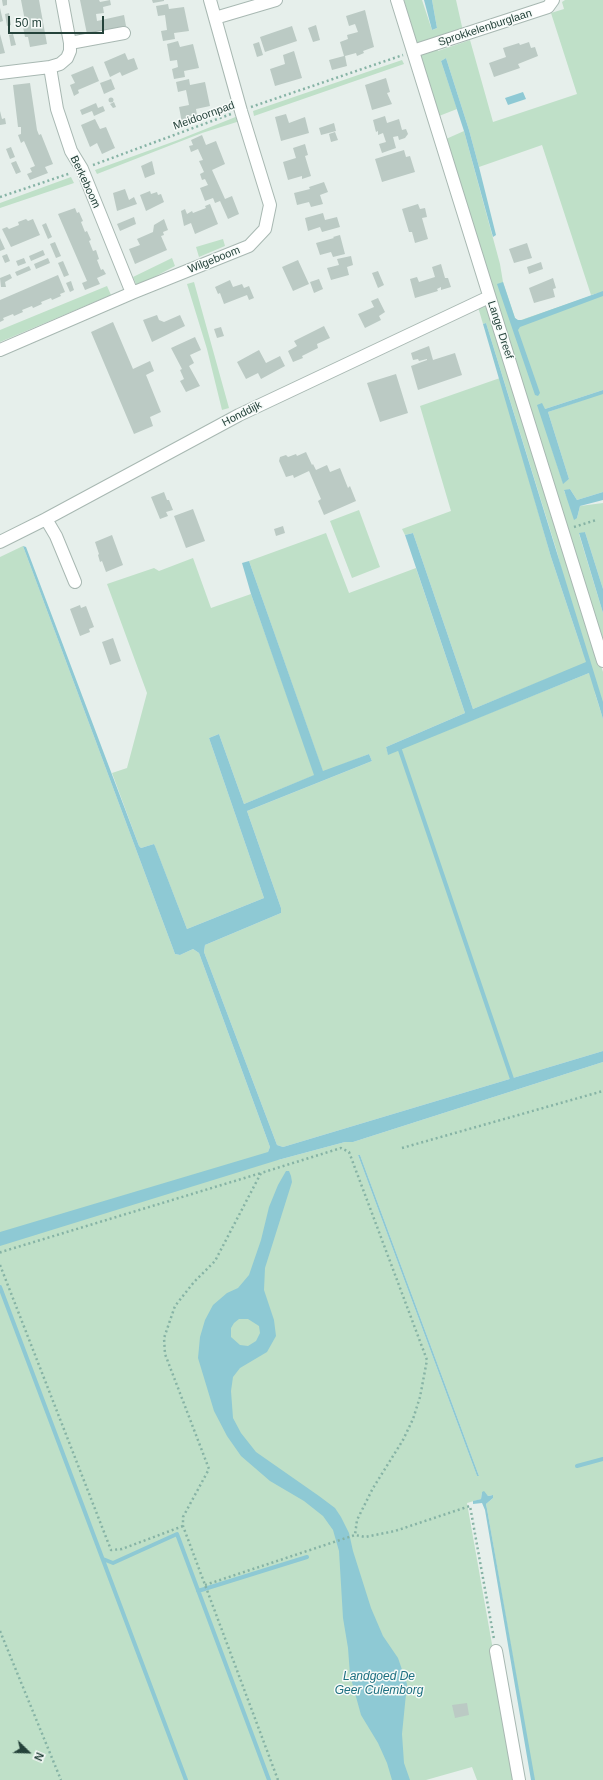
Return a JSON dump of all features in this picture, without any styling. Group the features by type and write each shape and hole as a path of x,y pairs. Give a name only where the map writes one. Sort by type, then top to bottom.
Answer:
{"street":[{"path":"0,73 60,64 67,58 70,51 70,43 62,0"},
{"name":"Wilgeboom","path":"0,350 132,293 249,246 265,229 270,205 241,111 210,0"},
{"path":"215,18 276,0"},
{"name":"Lange Dreef","path":"398,0 603,661"},
{"name":"Sprokkelenburglaan","path":"413,51 548,7 553,0"},
{"path":"70,43 124,33"},
{"name":"Berkeboom","path":"50,66 57,109 71,151 82,169 132,293"},
{"name":"Honddijk","path":"0,542 46,519 239,415 490,297"},
{"path":"46,519 56,536 74,582"},
{"path":"496,1651 519,1780"}],"path":[{"name":"Meidoornpad","path":"0,197 413,51"},
{"path":"563,530 596,520"},
{"path":"402,1148 603,1091"},
{"path":"0,1253 341,1148 349,1152 427,1360 420,1397 413,1419 403,1440 373,1488 357,1520 355,1535"},
{"path":"261,1173 215,1261 194,1282 175,1306 164,1338 165,1354 209,1469 184,1517 183,1526 278,1780"},
{"path":"0,1265 58,1418 111,1550 122,1548 183,1526"},
{"path":"206,1585 355,1535 365,1537 395,1531 470,1506 496,1651"},
{"path":"0,1631 60,1780"}],"green space":[{"path":"404,0 422,0 432,30 437,28 432,0 456,0 463,31 435,41 438,51 470,40 493,122 577,94 551,13 564,9 562,2 565,0 603,0 603,390 545,409 551,446 563,483 569,479 548,412 603,393 603,492 577,500 570,489 564,491 577,518 580,506 603,503 603,589 585,532 579,534 603,613 603,649 577,565 570,534 495,300 446,139 464,131 500,264 503,282 515,318 518,321 602,292 591,295 542,145 479,167 446,58 441,61 457,109 439,116"},
{"path":"402,60 404,64 254,116 253,111"},
{"path":"238,116 240,121 202,133 97,174 95,170 178,140"},
{"path":"71,177 74,183 0,208 0,203"},
{"path":"223,239 225,246 199,257 196,247"},
{"path":"172,258 175,266 137,286 133,277"},
{"path":"194,282 229,408 222,410 207,349 187,284"},
{"path":"107,286 111,295 0,342 0,330"},
{"path":"486,303 502,344 603,672 603,714 594,690 603,719 603,1051 283,1147 277,1145 204,952 205,945 281,913 281,908 247,811 372,761 369,754 323,772 249,561 326,533 349,593 416,568 465,713 386,747 388,754 589,673 586,663 473,709 413,533 405,535 402,529 451,511 420,406 500,378 551,557 583,653 557,552 486,323 483,324 478,307"},
{"path":"359,510 380,567 352,578 330,521"},
{"path":"23,546 175,954 180,955 193,949 199,953 270,1147 268,1152 278,1160 345,1142 353,1142 603,1062 603,1780 534,1780 486,1504 493,1498 492,1495 488,1496 482,1492 481,1499 467,1503 516,1780 477,1780 472,1767 426,1780 0,1780 0,557","holes":["358,1155 360,1155 479,1476 477,1476"]},
{"path":"193,558 211,608 251,594 315,775 244,804 219,734 209,738 264,898 187,929 154,844 141,848 139,846 112,773 127,768 147,693 107,584 154,568 159,571"}],"water":[{"path":"424,0 432,0 437,28 432,30"},
{"path":"446,58 479,167 496,235 493,237 464,131 441,61"},
{"path":"523,92 526,99 508,105 505,98"},
{"path":"503,282 515,318 518,320 522,320 603,291 603,296 520,327 518,330 540,393 538,396 535,395 497,284"},
{"path":"486,323 603,702 603,719 589,673 388,755 386,747 465,713 405,535 413,533 473,709 586,662 551,557 483,324"},
{"path":"603,390 603,394 548,412 569,479 563,484 537,405 542,403 545,409"},
{"path":"570,489 577,500 603,492 603,500 580,506 577,518 574,520 564,490"},
{"path":"585,532 603,589 603,613 579,533"},
{"path":"23,546 26,547 139,846 141,848 154,844 187,929 264,898 209,738 219,734 244,804 314,775 251,594 242,563 249,561 323,771 369,754 372,761 247,811 281,908 281,913 205,945 204,952 277,1145 283,1147 603,1051 603,1062 353,1142 345,1142 278,1160 0,1246 0,1232 268,1152 270,1147 199,953 193,949 180,955 175,954"},
{"path":"358,1155 360,1155 479,1476 477,1476"},
{"name":"Landgoed De Geer Culemborg","path":"286,1171 289,1171 292,1182 265,1268 264,1290 274,1320 276,1336 267,1352 240,1368 233,1377 231,1391 233,1418 241,1433 256,1452 335,1508 349,1533 353,1551 371,1608 383,1636 398,1658 407,1684 402,1734 404,1763 410,1780 392,1780 387,1763 378,1743 361,1715 350,1675 348,1648 343,1618 339,1551 333,1530 323,1516 304,1501 270,1481 241,1456 227,1436 214,1411 198,1358 200,1337 205,1320 213,1305 227,1293 238,1288 249,1275 261,1240 269,1207 278,1185","holes":["239,1319 248,1319 259,1326 260,1333 256,1341 248,1346 240,1345 231,1337 231,1328"]},
{"path":"484,1491 488,1496 493,1495 493,1498 486,1504 535,1780 531,1780 485,1510 482,1503 473,1504 473,1501 481,1499 482,1492"}],"building":[{"path":"2,0 7,0 7,5 3,6"},
{"path":"21,0 39,0 47,44 30,47 28,37 25,37 23,27 26,26"},
{"path":"80,0 99,0 100,2 110,0 111,5 103,7 104,13 96,14 97,21 124,15 126,26 87,34"},
{"path":"152,0 164,0 164,1 153,3"},
{"path":"168,4 169,9 184,7 189,31 174,33 175,39 163,41 161,31 167,30 165,15 158,16 156,6"},
{"path":"0,8 3,21 0,22"},
{"path":"365,10 374,47 363,51 364,53 357,56 356,53 345,56 347,66 332,70 329,60 344,56 340,42 348,39 347,35 358,32 355,24 349,26 346,16"},
{"path":"9,13 11,25 7,26 5,14"},
{"path":"316,25 320,40 313,42 308,28"},
{"path":"292,26 297,41 265,52 260,37"},
{"path":"0,34 5,53 0,54"},
{"path":"13,34 16,45 11,46 9,35"},
{"path":"178,41 180,47 193,44 199,68 184,71 185,77 174,79 172,69 178,67 177,60 170,61 167,44"},
{"path":"259,42 263,55 257,57 253,44"},
{"path":"529,42 531,48 535,47 538,56 518,64 520,68 494,77 489,63 506,57 503,48 519,43 520,45"},
{"path":"294,51 302,78 275,86 270,69 285,64 283,55"},
{"path":"125,53 128,60 134,58 138,69 122,76 120,72 110,77 104,62"},
{"path":"93,66 99,81 78,90 79,93 74,96 70,85 75,83 71,75"},
{"path":"386,78 390,92 387,93 392,104 372,110 365,85"},
{"path":"111,79 115,89 104,94 100,83"},
{"path":"189,79 190,85 205,82 210,106 196,109 197,115 189,116 190,121 182,123 179,107 189,105 186,90 178,92 176,82"},
{"path":"30,83 37,130 39,135 41,134 53,164 45,167 48,173 30,180 27,174 32,172 30,168 35,166 24,141 21,143 18,135 21,134 21,127 18,127 13,85"},
{"path":"111,97 114,100 111,103 108,100"},
{"path":"114,102 116,107 113,108 110,104"},
{"path":"96,103 98,108 103,106 105,111 94,116 92,111 82,115 80,110"},
{"path":"0,111 2,119 5,118 6,124 0,125"},
{"path":"286,114 289,123 305,117 309,133 281,141 275,117"},
{"path":"385,116 387,123 399,119 402,130 406,129 408,134 405,138 399,140 398,136 393,137 396,148 382,153 379,144 386,142 383,133 378,135 378,131 376,132 373,120"},
{"path":"95,119 100,129 106,127 115,148 102,154 97,143 90,147 81,125"},
{"path":"334,123 336,131 321,135 319,128"},
{"path":"335,132 338,140 331,142 329,134"},
{"path":"202,135 206,145 216,141 225,164 212,170 225,199 232,196 239,214 228,219 220,201 215,203 213,198 205,201 200,188 208,185 205,179 202,180 200,174 204,172 199,161 203,160 198,149 191,152 189,146 193,145 191,140"},
{"path":"305,144 308,155 305,156 311,176 302,179 302,176 288,180 283,162 296,158 293,148"},
{"path":"11,147 15,157 10,159 6,149"},
{"path":"404,150 406,157 410,156 415,172 382,182 375,159"},
{"path":"16,161 21,172 16,174 11,163"},
{"path":"152,161 155,174 145,178 141,166"},
{"path":"324,182 328,192 320,195 323,204 311,207 309,202 297,205 294,193 310,189 309,187"},
{"path":"125,189 129,200 134,197 137,204 117,211 113,193"},
{"path":"150,191 151,194 157,192 158,195 161,194 164,202 146,211 140,195"},
{"path":"210,204 218,224 195,234 191,223 184,226 181,211 185,209 187,214 192,211 193,213 206,208 205,206"},
{"path":"418,204 420,209 425,208 427,217 422,218 428,239 415,243 412,232 409,232 402,209"},
{"path":"75,208 77,213 79,212 83,221 81,222 85,232 87,231 91,240 89,241 93,251 96,250 99,259 97,260 101,270 103,269 106,274 97,278 100,284 85,290 82,283 87,281 58,214"},
{"path":"323,213 325,220 337,217 340,227 322,232 320,227 308,231 305,218"},
{"path":"134,217 136,224 120,231 117,224"},
{"path":"26,219 28,221 33,219 40,235 11,247 2,229 7,227 9,229 19,225 18,222"},
{"path":"164,219 168,230 163,232 164,235 161,236 167,250 135,264 129,249 140,245 137,239 153,232 154,225"},
{"path":"46,223 52,237 48,239 42,225"},
{"path":"340,235 345,254 333,257 331,252 320,255 316,243"},
{"path":"0,238 5,249 0,251"},
{"path":"55,242 61,256 56,258 50,244"},
{"path":"527,243 532,258 514,263 509,249"},
{"path":"43,250 45,255 31,261 29,256"},
{"path":"7,254 10,261 5,263 2,256"},
{"path":"351,256 353,265 347,267 349,275 331,280 327,268 339,265 337,259"},
{"path":"24,258 26,263 18,266 16,261"},
{"path":"48,258 50,263 36,269 34,264"},
{"path":"298,260 309,284 293,291 282,267"},
{"path":"63,261 69,275 64,277 58,263"},
{"path":"541,262 543,269 529,274 527,267"},
{"path":"441,264 445,278 448,278 451,287 441,290 441,287 437,289 438,291 415,298 410,279 417,277 419,282 435,277 432,267"},
{"path":"29,266 31,270 17,276 15,272"},
{"path":"378,271 384,285 378,288 372,273"},
{"path":"10,274 12,278 5,282 6,287 1,287 0,278"},
{"path":"58,275 65,292 60,294 61,296 52,300 51,298 41,302 42,304 33,308 32,306 22,310 23,312 14,316 13,314 3,318 4,320 0,322 0,300"},
{"path":"553,278 556,288 553,289 555,297 534,303 529,288"},
{"path":"319,279 323,289 314,293 310,282"},
{"path":"230,280 233,287 242,284 244,288 249,286 254,298 249,300 247,295 224,304 220,293 218,294 215,287"},
{"path":"71,281 74,290 70,292 66,283"},
{"path":"378,298 385,312 379,316 381,320 365,328 358,314 374,307 371,301"},
{"path":"157,315 159,320 164,322 180,315 185,326 152,342 143,320"},
{"path":"113,322 133,369 150,361 154,371 146,375 161,412 150,417 153,426 134,434 91,332"},
{"path":"324,326 330,338 317,344 318,348 302,356 303,358 293,362 288,351 297,346 294,341"},
{"path":"221,327 224,336 217,338 214,329"},
{"path":"195,337 201,350 190,355 194,363 189,366 200,386 186,392 180,381 184,379 180,370 182,369 171,348"},
{"path":"429,346 433,360 455,353 462,375 418,390 411,366 427,359 419,361 418,359 413,360 411,353"},
{"path":"259,350 266,363 280,356 285,366 261,379 258,373 246,379 237,362"},
{"path":"396,374 408,413 380,422 367,383"},
{"path":"306,452 316,470 327,465 330,472 340,468 348,488 350,486 356,501 324,515 318,501 321,499 309,471 294,478 293,475 286,477 279,461 280,457 286,455 288,457 296,454 297,456"},
{"path":"164,492 173,510 166,512 168,516 160,519 151,497"},
{"path":"193,509 205,541 186,548 174,516"},
{"path":"283,526 285,533 276,536 274,529"},
{"path":"112,535 123,565 106,572 102,561 100,562 95,542"},
{"path":"80,605 81,608 86,606 94,627 89,629 90,632 80,636 70,609"},
{"path":"113,638 121,661 110,665 102,642"},
{"path":"467,1703 469,1715 455,1718 452,1705"}],"waterway":[{"path":"400,750 512,1079"},
{"path":"0,1287 186,1780"},
{"path":"577,1466 603,1459"},
{"path":"103,1559 113,1563 177,1534 269,1780"},
{"path":"198,1591 307,1557"}]}
